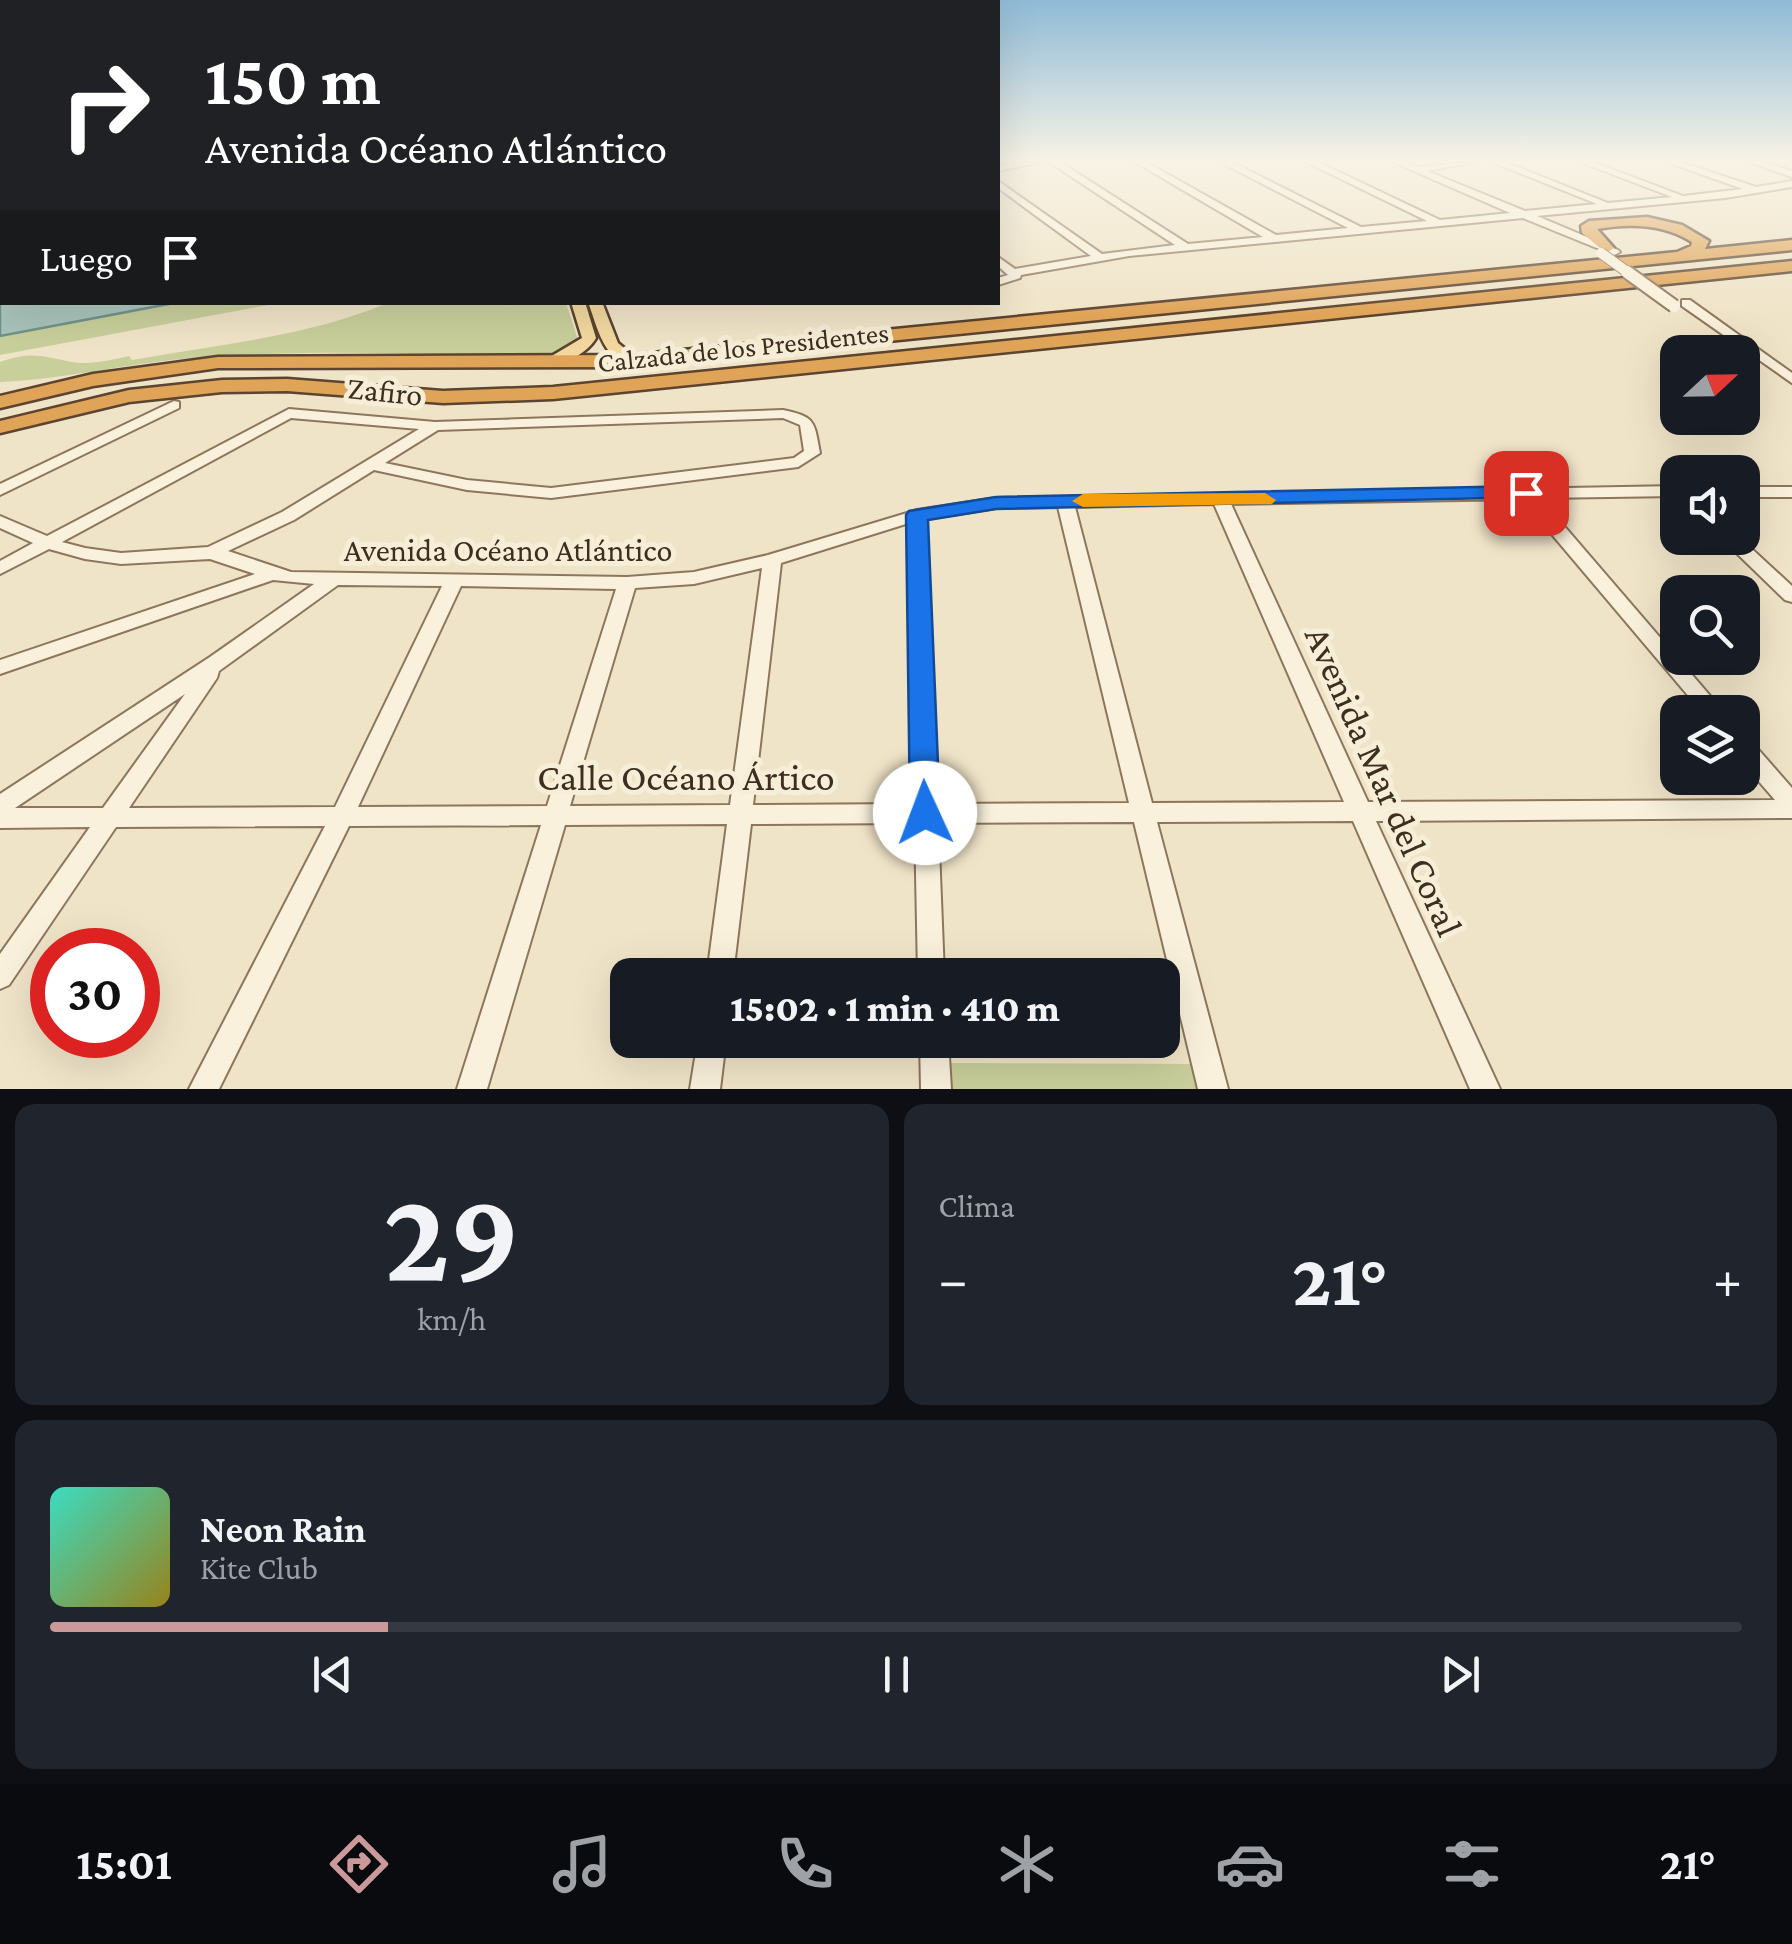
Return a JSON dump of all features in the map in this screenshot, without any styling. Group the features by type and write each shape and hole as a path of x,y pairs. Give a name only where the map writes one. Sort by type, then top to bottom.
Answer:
{"highway":[{"path":"1607,251 1590,233 1590,226 1610,222 1661,225 1701,241 1697,249 1679,256"},
{"name":"Calzada de los Presidentes","path":"0,402 83,380 192,364 250,360 631,360 1792,245"},
{"name":"Calzada de los Presidentes","path":"0,423 159,392 287,385 399,395 507,396 1792,266"},
{"path":"835,341 838,364"},
{"path":"807,368 814,356 808,344"},
{"path":"0,391 83,380"}],"main road":[{"path":"550,362 586,344 589,338 579,305"},
{"path":"596,305 611,344 631,360"}],"street":[{"path":"1037,213 1099,258"},
{"path":"1132,213 1185,247"},
{"path":"1229,213 1274,238"},
{"path":"1325,213 1357,229"},
{"path":"1419,213 1436,221"},
{"path":"1000,281 1015,274 1099,258 1507,213"},
{"path":"1516,213 1607,251 1792,378"},
{"path":"1000,262 1015,274"},
{"path":"1680,304 1717,335"},
{"path":"1760,369 1792,392"},
{"path":"0,490 174,405"},
{"name":"Zafiro","path":"0,568 284,414 435,426 772,413 802,418 808,424 813,446 812,454 798,462 551,493 468,485 375,466"},
{"path":"210,553 288,516 435,426"},
{"name":"Avenida Océano Atlántico","path":"0,521 45,544 103,558 210,553 269,574 331,581 626,583 694,578 772,560 951,507 1065,501 1660,492"},
{"path":"1760,492 1792,492"},
{"path":"1526,493 1699,695"},
{"path":"1065,501 1213,1089"},
{"name":"Avenida Mar del Coral","path":"1222,501 1485,1089"},
{"path":"917,515 930,958"},
{"path":"1748,555 1792,596"},
{"path":"722,958 772,560"},
{"path":"0,667 269,574"},
{"path":"0,806 331,581"},
{"path":"204,1089 342,816 454,581"},
{"path":"472,1089 626,583"},
{"path":"0,976 217,662"},
{"path":"1760,768 1792,806"},
{"name":"Calle Océano Ártico","path":"0,818 1792,806"},
{"path":"705,1089 709,1058"},
{"path":"935,1058 936,1089"}],"green space":[{"path":"0,305 268,305 0,355"},
{"path":"382,305 567,305 579,343 551,358 292,353 180,359 0,382 0,362 20,357 79,363 129,356 132,360 295,332"},
{"path":"934,1063 1197,1064 1203,1089 935,1089"}],"water":[{"path":"0,305 163,305 0,336"}],"slow traffic":[{"path":"1083,501 1265,500"}],"route":[{"path":"925,813 917,515 996,503 1526,493"}]}
